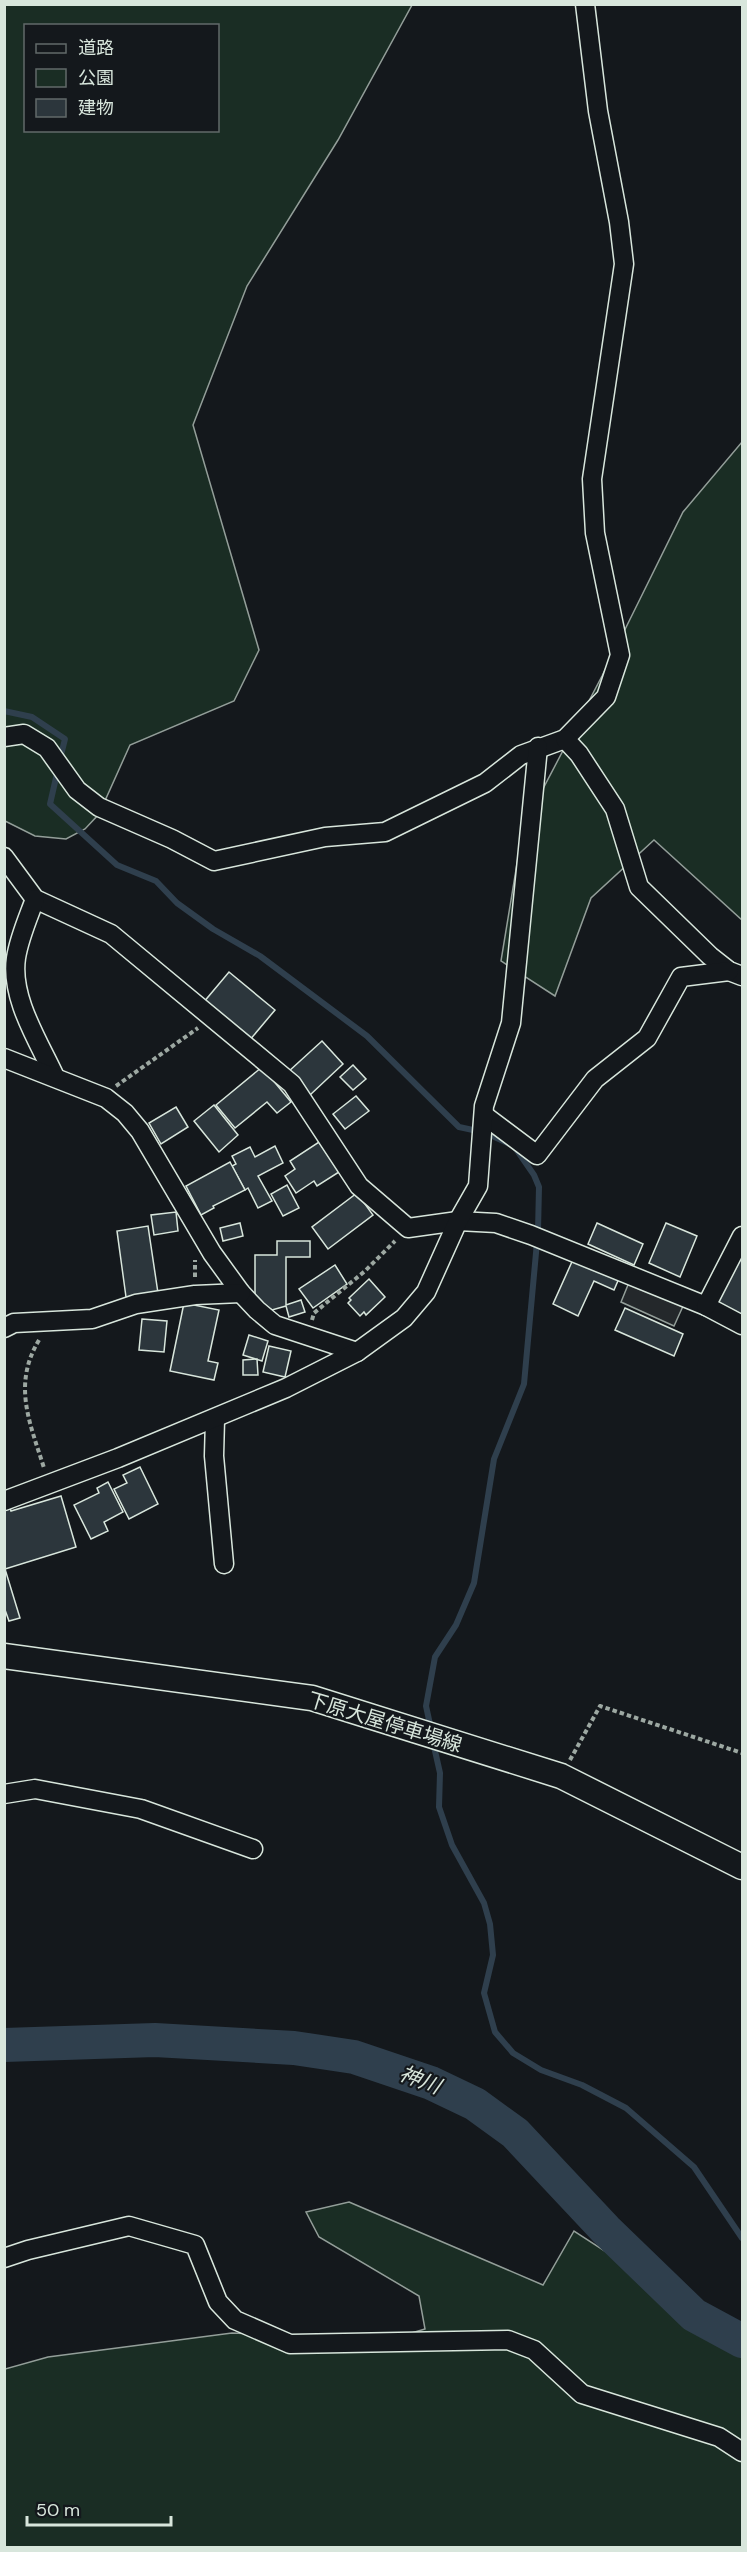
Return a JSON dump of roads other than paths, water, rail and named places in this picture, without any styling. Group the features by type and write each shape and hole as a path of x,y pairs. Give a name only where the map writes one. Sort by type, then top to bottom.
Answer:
{"main road":[{"name":"下原大屋停車場線","path":"4,1656 312,1698 561,1776 742,1867"}],"street":[{"path":"4,737 24,734 47,748 77,790 99,807 161,834 214,861 325,837 385,832 485,783 521,755 565,739 606,697 620,655 595,533 592,479 624,264 598,111 585,4"},
{"path":"565,739 579,753 615,809 639,887 736,974"},
{"path":"4,1501 215,1419 286,1388 357,1352 404,1318 426,1292 458,1221 478,1186 484,1106 511,1023 538,747"},
{"path":"4,857 35,900 111,934 292,1084 359,1186 408,1228 458,1221 496,1223 706,1306 742,1325"},
{"path":"35,900 16,958 18,988 27,1017 56,1077"},
{"path":"485,1116 537,1155 596,1079 647,1038 681,977 736,974"},
{"path":"4,1058 106,1098 125,1113 140,1131 193,1223 242,1293 275,1325 357,1352"},
{"path":"706,1306 742,1236"},
{"path":"4,1328 14,1323 92,1319 136,1304 195,1295 242,1293"},
{"path":"215,1419 214,1456 225,1564"},
{"path":"4,1794 35,1789 141,1809 253,1849"},
{"path":"4,2258 129,2226 195,2245 218,2302 235,2320 290,2344 508,2340 534,2349 582,2394 719,2438 742,2452"}],"waterway":[{"path":"4,711 32,717 65,739 60,759"},
{"path":"58,769 50,804 117,865 156,881 177,903 213,929 260,956 367,1036 459,1127 473,1130"},
{"path":"488,1134 514,1146 534,1175 539,1187 538,1231"},
{"path":"431,1729 426,1706 435,1657 456,1625 474,1583 494,1459 524,1384 537,1242"},
{"path":"433,1742 440,1773 439,1807 452,1845 484,1903 490,1924 493,1955 484,1993 495,2032 513,2053 541,2070 582,2085 626,2108 694,2167 742,2238"},
{"name":"神川","path":"4,2045 155,2040 294,2048 354,2057 431,2083 475,2104 515,2133 606,2230 694,2315 742,2341"}]}
